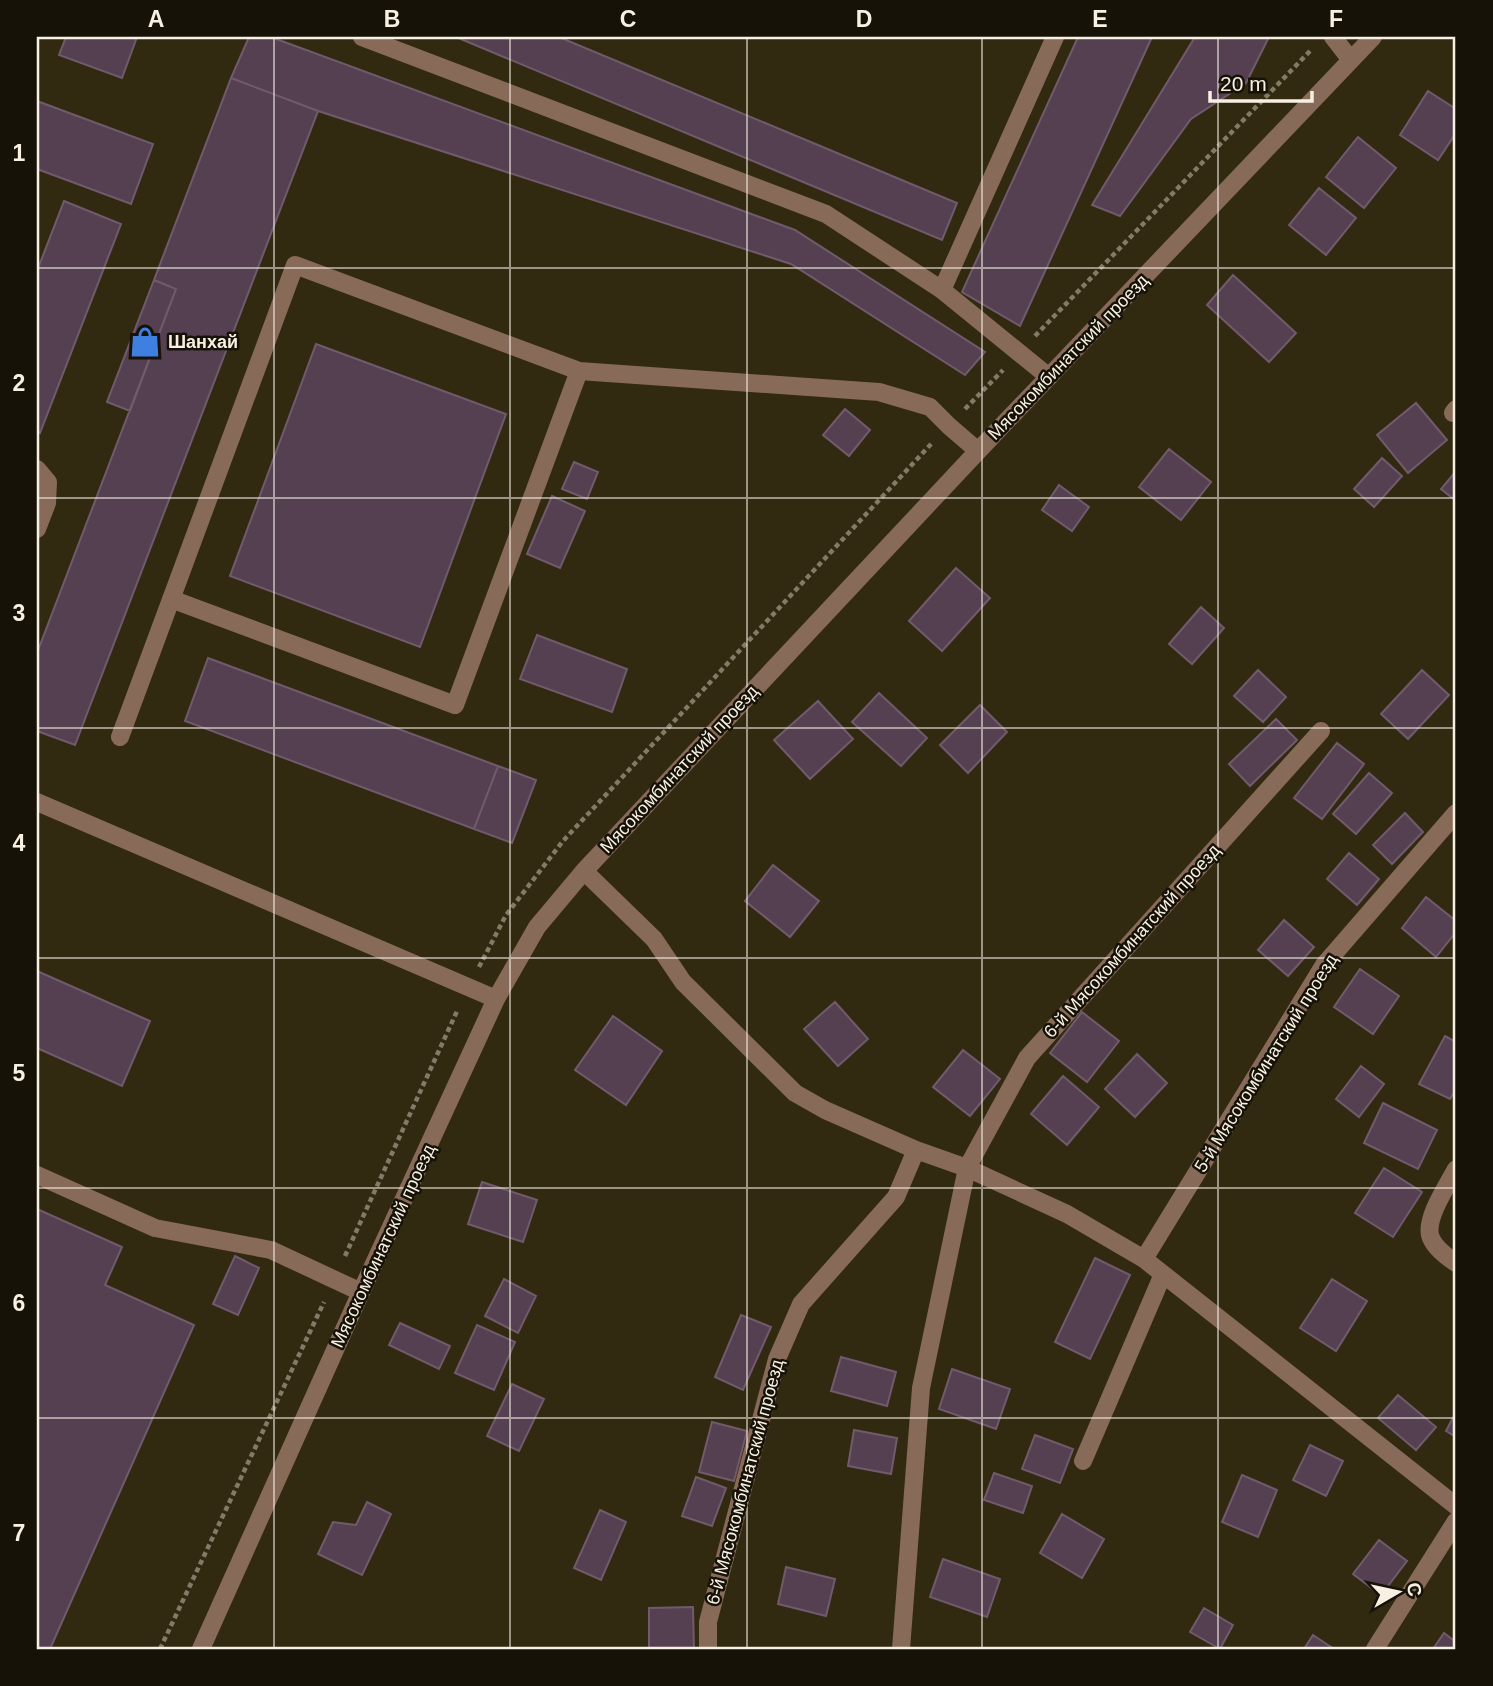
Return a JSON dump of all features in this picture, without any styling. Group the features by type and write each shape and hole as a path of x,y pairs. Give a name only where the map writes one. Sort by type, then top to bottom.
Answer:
{"street":[{"path":"362,37 826,214 942,290 1049,377"},
{"path":"942,290 1055,37"},
{"path":"1332,37 1351,60"},
{"name":"Мясокомбинатский проезд","path":"201,1649 496,999 537,927 584,871 978,451 1373,37"},
{"path":"120,737 295,265 579,371 880,392 930,407 978,451"},
{"path":"171,599 455,705 579,371"},
{"path":"37,469 48,482 47,503 37,529"},
{"name":"6-й Мясокомбинатский проезд","path":"967,1168 1027,1058 1321,731"},
{"path":"37,802 496,999"},
{"name":"5-й Мясокомбинатский проезд","path":"1144,1259 1324,965 1456,813"},
{"path":"584,871 654,939 683,982 795,1093 825,1110 916,1150 967,1168 1067,1214 1144,1259 1456,1506"},
{"name":"6-й Мясокомбинатский проезд","path":"708,1649 708,1622 777,1359 801,1304 896,1197 916,1150"},
{"path":"901,1649 921,1388 967,1168"},
{"path":"1456,1170 1433,1213 1430,1236 1443,1254 1456,1263"},
{"path":"37,1175 155,1228 271,1250 361,1292"},
{"path":"1083,1461 1163,1275"},
{"path":"1375,1649 1456,1521"}],"building":[{"path":"66,37 137,37 122,78 59,55"},
{"path":"249,37 271,37 795,230 985,352 965,375 791,264 318,111 231,78"},
{"path":"456,37 559,37 957,203 942,240"},
{"path":"1078,37 1152,37 1020,326 962,292"},
{"path":"1195,37 1269,37 1246,83 1191,119 1120,216 1092,205"},
{"path":"231,78 318,111 75,745 37,731 37,653 176,289 154,280"},
{"path":"1428,91 1456,109 1456,133 1438,160 1400,135"},
{"path":"37,101 153,144 131,204 37,169"},
{"path":"1358,137 1396,168 1364,208 1326,177"},
{"path":"1319,188 1356,218 1326,255 1289,225"},
{"path":"64,201 121,224 40,433 37,431 37,271"},
{"path":"1233,275 1296,333 1269,362 1207,305"},
{"path":"154,280 176,289 130,411 107,402"},
{"path":"316,344 506,414 420,647 230,576"},
{"path":"1416,403 1447,440 1408,473 1377,435"},
{"path":"845,409 870,430 849,456 823,435"},
{"path":"1169,449 1211,482 1181,520 1139,487"},
{"path":"1382,458 1402,476 1374,507 1354,489"},
{"path":"574,462 598,472 587,499 562,489"},
{"path":"1456,471 1456,501 1441,489"},
{"path":"1059,485 1089,507 1072,531 1042,510"},
{"path":"552,496 585,511 560,568 527,554"},
{"path":"956,568 990,598 942,651 909,621"},
{"path":"1201,607 1224,628 1192,664 1169,644"},
{"path":"537,635 627,669 612,712 520,679"},
{"path":"208,658 498,766 474,829 185,721"},
{"path":"1258,670 1286,697 1263,722 1234,696"},
{"path":"1422,670 1449,695 1408,739 1381,714"},
{"path":"879,693 927,738 901,766 852,722"},
{"path":"818,701 853,739 810,779 774,740"},
{"path":"980,705 1007,732 968,773 940,745"},
{"path":"1276,719 1297,740 1250,786 1229,764"},
{"path":"1337,743 1364,764 1322,819 1294,798"},
{"path":"498,766 536,780 512,843 474,829"},
{"path":"1369,773 1392,793 1356,834 1333,814"},
{"path":"1405,813 1423,832 1392,864 1373,845"},
{"path":"1349,853 1379,879 1357,905 1327,879"},
{"path":"773,865 819,901 790,937 745,901"},
{"path":"1426,897 1456,921 1456,932 1436,957 1402,928"},
{"path":"1284,920 1314,947 1288,976 1258,950"},
{"path":"1360,969 1399,996 1373,1034 1334,1007"},
{"path":"37,971 150,1021 122,1086 37,1048"},
{"path":"835,1002 868,1039 838,1066 804,1029"},
{"path":"1082,1012 1119,1041 1087,1082 1050,1053"},
{"path":"613,1016 662,1051 626,1105 575,1070"},
{"path":"1445,1036 1456,1042 1456,1089 1450,1099 1419,1084"},
{"path":"963,1050 1000,1079 970,1116 933,1087"},
{"path":"1137,1054 1167,1083 1135,1117 1105,1089"},
{"path":"1361,1066 1384,1084 1359,1117 1336,1099"},
{"path":"1063,1076 1099,1107 1067,1145 1031,1114"},
{"path":"1383,1103 1437,1130 1418,1169 1364,1143"},
{"path":"1384,1168 1422,1192 1393,1237 1355,1213"},
{"path":"482,1182 537,1200 523,1242 468,1224"},
{"path":"37,1209 122,1247 105,1285 194,1325 50,1649 37,1649"},
{"path":"235,1256 259,1268 238,1315 213,1304"},
{"path":"1095,1258 1130,1275 1090,1359 1055,1342"},
{"path":"504,1279 536,1296 518,1333 485,1316"},
{"path":"1332,1279 1367,1301 1336,1351 1300,1328"},
{"path":"741,1315 771,1327 743,1390 715,1377"},
{"path":"400,1323 450,1346 439,1369 389,1345"},
{"path":"477,1325 515,1342 494,1390 455,1373"},
{"path":"841,1357 896,1372 887,1406 831,1391"},
{"path":"952,1369 1010,1389 996,1429 939,1409"},
{"path":"512,1384 544,1399 519,1451 487,1436"},
{"path":"1398,1395 1436,1427 1416,1450 1378,1418"},
{"path":"1456,1412 1456,1437 1446,1431"},
{"path":"712,1422 747,1431 734,1481 699,1472"},
{"path":"854,1430 897,1438 891,1474 848,1466"},
{"path":"1035,1435 1073,1449 1060,1483 1022,1469"},
{"path":"1310,1445 1343,1461 1326,1496 1293,1480"},
{"path":"994,1473 1032,1486 1023,1513 984,1500"},
{"path":"1242,1475 1277,1490 1258,1537 1222,1522"},
{"path":"696,1477 726,1488 712,1526 682,1516"},
{"path":"367,1502 391,1514 362,1575 318,1554 333,1522 356,1525"},
{"path":"600,1510 626,1522 601,1580 574,1568"},
{"path":"1062,1514 1104,1539 1082,1578 1040,1553"},
{"path":"1379,1540 1407,1561 1381,1595 1353,1574"},
{"path":"943,1559 1000,1579 987,1617 930,1597"},
{"path":"786,1567 835,1579 826,1616 778,1604"},
{"path":"693,1607 694,1649 649,1649 649,1608"},
{"path":"1204,1608 1233,1625 1220,1649 1190,1632"},
{"path":"1444,1633 1456,1642 1456,1649 1433,1649"},
{"path":"1313,1635 1334,1649 1304,1649"}],"place":[{"name":"Шанхай","path":"145,342"}]}
